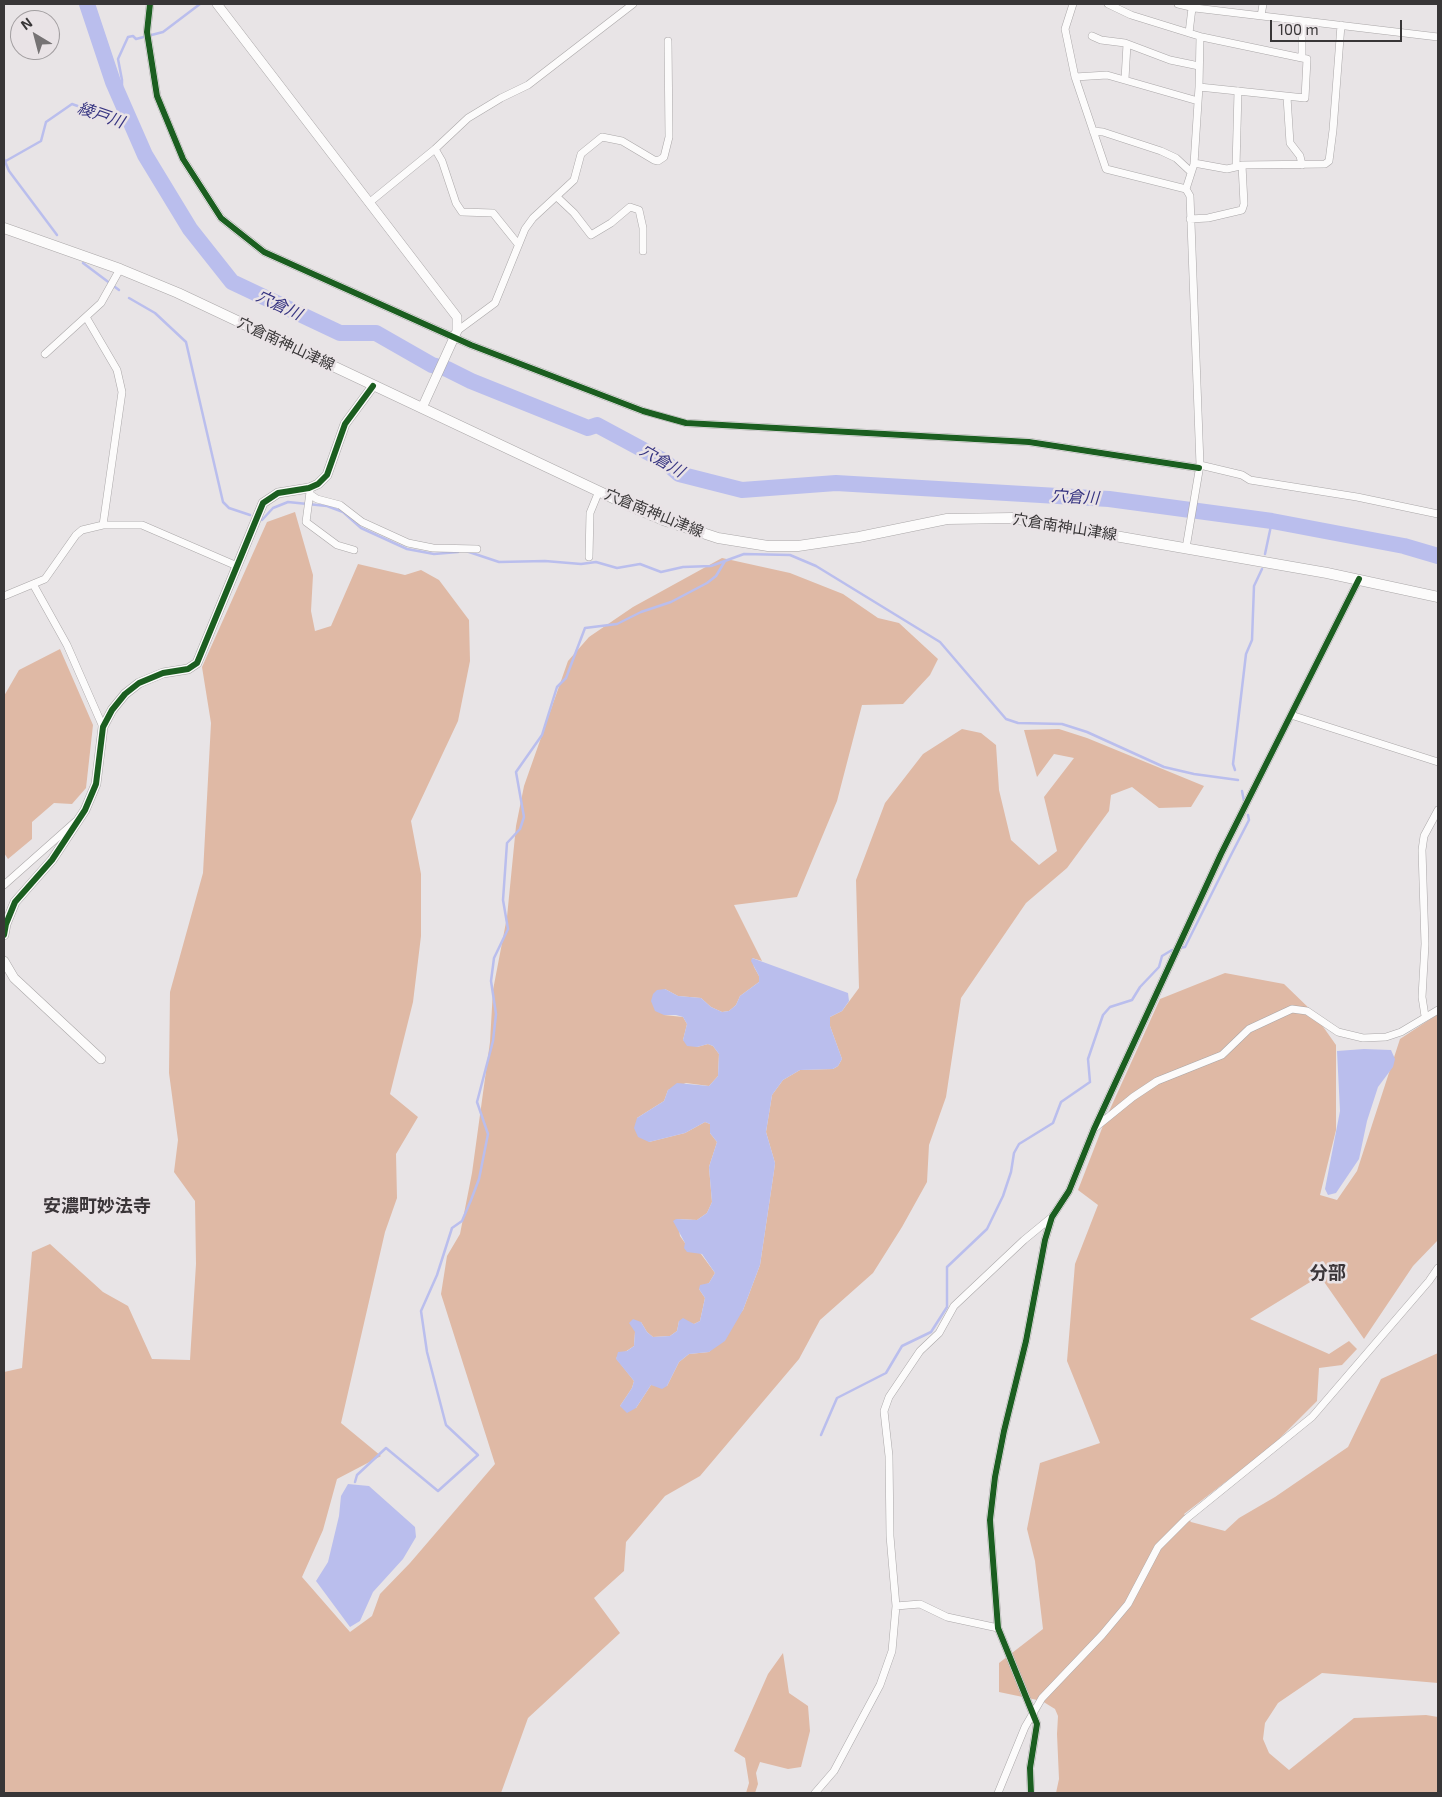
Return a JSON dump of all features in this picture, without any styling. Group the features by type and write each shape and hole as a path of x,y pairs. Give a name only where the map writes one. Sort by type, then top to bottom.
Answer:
{"main road":[{"name":"穴倉南神山津線","path":"4,228 120,269 178,293 373,386 423,404 599,491 692,531 718,538 768,546 817,544 947,519 987,517 1029,520 1187,545 1359,579 1438,598"}],"street":[{"path":"150,4 147,32 157,96 183,159 221,218 242,237 264,252 455,336 471,345 655,416 686,424 1029,442 1242,475 1250,480 1357,497 1438,514"},
{"path":"217,4 454,312 458,324 455,336 423,404"},
{"path":"370,202 435,149 468,118 500,98 528,85 633,4"},
{"path":"1073,4 1065,28 1075,77 1106,169 1186,189"},
{"path":"1108,4 1131,16 1200,37 1306,59 1305,98 1199,87"},
{"path":"1178,4 1192,8 1438,38"},
{"path":"1261,16 1263,4"},
{"path":"1189,33 1192,8"},
{"path":"1302,21 1302,58"},
{"path":"1194,163 1227,169 1239,166 1325,164 1329,161 1340,25"},
{"path":"1092,36 1101,40 1127,44 1170,60 1199,66"},
{"path":"1187,545 1199,468 1190,196 1186,189 1194,163 1200,37"},
{"path":"455,336 495,303 518,244 533,218 574,180 581,154 602,137 622,141 654,160 658,161 664,157 669,138 668,40"},
{"path":"1125,79 1127,44"},
{"path":"1075,77 1101,74 1125,79 1198,101"},
{"path":"1190,219 1208,218 1242,210 1244,204 1239,166 1238,91"},
{"path":"1287,97 1290,143 1300,156 1302,165"},
{"path":"1093,131 1103,132 1161,151 1176,158 1191,172"},
{"path":"435,149 442,162 456,203 462,212 493,213 518,244"},
{"path":"557,197 574,213 591,235 611,223 630,207 639,210 643,228 643,251"},
{"path":"45,354 101,303 120,269"},
{"path":"86,317 117,370 122,392 103,525"},
{"path":"354,550 338,544 306,522 310,497 318,484 327,475 345,424 373,386"},
{"path":"589,557 590,513 599,491"},
{"path":"4,935 6,924 15,902 52,860 85,810 96,784 102,728 116,704 139,683 163,673 188,668 197,663 263,503 278,493 310,497 340,505 362,522 408,543 433,548 477,549"},
{"path":"4,596 45,579 76,535 82,530 103,525 142,525 237,566"},
{"path":"815,1793 834,1770 880,1685 892,1651 896,1606 890,1536 889,1456 884,1411 889,1397 920,1351 939,1333 954,1306 1024,1240 1052,1217 1069,1191 1094,1129 1222,854 1359,579"},
{"path":"33,584 67,645 102,728"},
{"path":"1291,715 1438,762"},
{"path":"1425,1016 1422,997 1425,944 1422,850 1424,836 1438,810"},
{"path":"4,884 77,821"},
{"path":"4,961 14,978 101,1058"},
{"path":"1094,1129 1133,1097 1157,1081 1222,1055 1249,1029 1292,1009 1307,1012 1338,1032 1362,1038 1386,1037 1401,1032 1438,1010"},
{"path":"1031,1793 1030,1768 1037,1733 1033,1712 998,1628 990,1520 995,1478 1052,1217"},
{"path":"998,1793 1033,1712 1051,1686 1102,1635 1128,1604 1148,1563 1168,1536 1312,1417 1429,1281 1438,1268"},
{"path":"896,1606 920,1604 947,1617 998,1628"}],"shaded area":[{"path":"295,512 313,575 311,611 315,631 331,626 358,564 405,575 421,570 439,580 469,620 470,661 458,721 411,821 421,874 421,936 413,1002 390,1094 418,1117 396,1154 397,1198 385,1232 341,1423 381,1456 337,1479 323,1530 302,1577 350,1632 372,1616 380,1594 410,1563 495,1464 441,1294 447,1256 460,1234 472,1173 490,1042 493,990 507,917 516,826 524,786 568,661 589,637 633,607 722,558 790,573 843,594 878,618 899,623 938,659 930,675 903,704 862,705 837,801 797,897 734,905 762,961 752,958 759,976 759,982 740,996 736,1005 729,1011 722,1012 711,1007 701,998 678,996 665,989 664,1015 683,1017 687,1024 683,1040 697,1047 708,1044 713,1046 719,1054 718,1076 709,1086 686,1083 668,1090 664,1101 637,1118 649,1142 685,1133 705,1122 710,1124 710,1133 717,1142 709,1167 712,1202 707,1213 697,1220 677,1219 680,1236 685,1243 701,1254 715,1273 709,1283 699,1289 705,1298 700,1321 694,1324 679,1321 677,1331 670,1336 653,1337 647,1332 641,1322 635,1332 634,1346 616,1358 634,1381 632,1388 620,1406 636,1408 651,1385 667,1386 679,1362 689,1354 709,1352 743,1310 760,1265 774,1171 775,1163 766,1132 772,1095 783,1080 800,1070 833,1069 838,1066 842,1059 830,1026 830,1017 842,1011 859,988 856,880 885,803 923,754 962,729 981,733 996,745 999,790 1011,840 1039,865 1057,851 1044,797 1074,758 1054,754 1037,777 1024,730 1059,729 1087,738 1204,786 1191,807 1159,808 1132,787 1111,795 1109,811 1067,868 1026,903 961,998 946,1097 929,1145 927,1182 902,1227 873,1273 820,1320 799,1359 700,1476 665,1496 626,1542 624,1571 594,1598 620,1633 528,1718 501,1793 4,1793 4,1372 22,1368 32,1252 50,1244 103,1292 128,1306 152,1359 190,1360 196,1264 195,1201 174,1172 178,1140 169,1073 170,992 203,873 211,723 202,667 267,522"},
{"path":"60,649 93,725 86,788 72,804 54,803 32,822 32,839 8,859 4,853 4,696 19,670"},
{"path":"1225,973 1284,984 1312,1011 1336,1045 1336,1130 1320,1195 1337,1200 1357,1171 1400,1039 1438,1014 1438,1240 1413,1266 1364,1339 1320,1276 1250,1319 1329,1354 1349,1341 1357,1349 1342,1365 1319,1368 1317,1401 1272,1446 1184,1514 1191,1522 1225,1531 1239,1518 1275,1497 1348,1447 1381,1379 1438,1353 1438,1683 1322,1673 1278,1703 1265,1723 1263,1739 1269,1753 1289,1770 1354,1718 1426,1715 1438,1717 1438,1793 1056,1793 1059,1779 1058,1716 1055,1709 1042,1701 999,1692 999,1663 1043,1629 1035,1561 1027,1529 1040,1463 1100,1443 1067,1361 1075,1264 1098,1205 1078,1190 1106,1118 1160,999"},
{"path":"783,1653 789,1693 808,1706 810,1731 801,1767 788,1769 760,1762 756,1773 758,1784 755,1793 746,1793 749,1783 745,1758 734,1751 768,1674"}],"water":[{"path":"752,958 848,993 849,1001 842,1011 830,1017 830,1026 842,1059 838,1066 833,1069 800,1070 783,1080 772,1095 766,1132 775,1163 760,1265 743,1310 725,1341 709,1352 689,1354 679,1362 667,1386 662,1389 651,1385 636,1408 627,1413 620,1406 632,1388 634,1381 616,1359 618,1352 627,1351 634,1346 635,1332 629,1323 633,1319 641,1322 647,1332 653,1337 670,1336 677,1331 679,1321 683,1318 694,1324 700,1321 705,1298 699,1289 700,1285 709,1283 715,1273 702,1254 687,1252 684,1248 685,1243 673,1221 676,1219 697,1220 707,1213 712,1202 709,1167 717,1142 710,1133 710,1124 705,1122 685,1133 649,1142 638,1137 634,1128 637,1118 664,1101 668,1090 677,1083 709,1086 718,1076 719,1054 713,1046 708,1044 697,1047 687,1046 683,1040 687,1024 683,1017 664,1015 655,1011 651,1001 653,994 657,990 665,989 678,996 701,998 711,1007 722,1012 729,1011 736,1005 740,996 759,982 759,976 751,961"},
{"path":"1391,1050 1395,1059 1393,1067 1378,1087 1367,1121 1359,1159 1336,1193 1328,1195 1325,1189 1340,1111 1337,1051"},
{"path":"348,1484 369,1486 415,1527 416,1537 403,1559 373,1592 360,1621 350,1627 316,1581 328,1562 339,1516 341,1496"}],"waterway":[{"name":"穴倉川","path":"87,4 113,82 145,155 190,229 232,282 340,333 376,333 432,365 447,369 471,381 588,428 597,425 664,461 679,474 742,490 836,483 1109,499 1272,521 1404,546 1438,556"},
{"path":"117,90 122,86 118,59 128,37 133,36 136,39 163,32 200,4"},
{"name":"綾戸川","path":"4,162 41,141 46,122 72,104 111,118 122,125 133,125"},
{"path":"4,159 9,171 57,235"},
{"path":"83,263 119,290"},
{"path":"129,298 155,313 186,342 223,502 229,508 250,515"},
{"path":"262,520 273,508 288,502 327,506 343,512 361,528 407,549 434,554 458,552"},
{"path":"1265,554 1272,521"},
{"path":"466,551 499,562 545,561 581,564 596,562 617,568 640,564 661,572 683,567 711,566 744,554 790,555 816,566 940,642 1006,719 1018,723 1062,724 1087,732 1164,767 1194,774 1238,780"},
{"path":"355,1482 357,1475 386,1448 438,1491 478,1455 446,1425 427,1352 421,1311 437,1275 452,1228 462,1221 479,1179 488,1134 477,1102 493,1041 496,1014 491,981 494,958 508,929 503,900 507,843 520,829 524,817 516,772 542,735 557,687 566,678 585,628 617,624 641,612 671,602 707,583 716,576 725,561"},
{"path":"1235,770 1233,764 1246,654 1252,640 1254,586 1262,569"},
{"path":"1242,791 1244,801"},
{"path":"1180,948 1185,947 1249,820 1248,815"},
{"path":"821,1435 837,1398 886,1373 902,1346 931,1332 947,1307 947,1267 987,1229 1003,1196 1011,1172 1014,1153 1019,1144 1053,1123 1061,1102 1090,1082 1088,1059 1103,1015 1110,1007 1132,1000 1140,987 1159,967 1162,956 1172,950"}],"cycle path":[{"path":"150,4 147,32 157,96 183,159 221,218 264,252 471,345 643,411 686,423 1029,442 1199,468"},
{"path":"4,935 6,924 15,902 52,860 85,810 96,784 103,727 112,710 125,694 139,683 163,673 188,669 197,663 263,503 278,493 309,488 318,484 327,475 345,424 373,386"},
{"path":"1031,1793 1030,1768 1037,1724 998,1628 990,1520 995,1477 1004,1431 1026,1341 1045,1240 1052,1217 1069,1191 1094,1129 1221,854 1359,579"}],"district":[{"name":"安濃町妙法寺","path":"97,1206"},
{"name":"分部","path":"1328,1273"}]}
